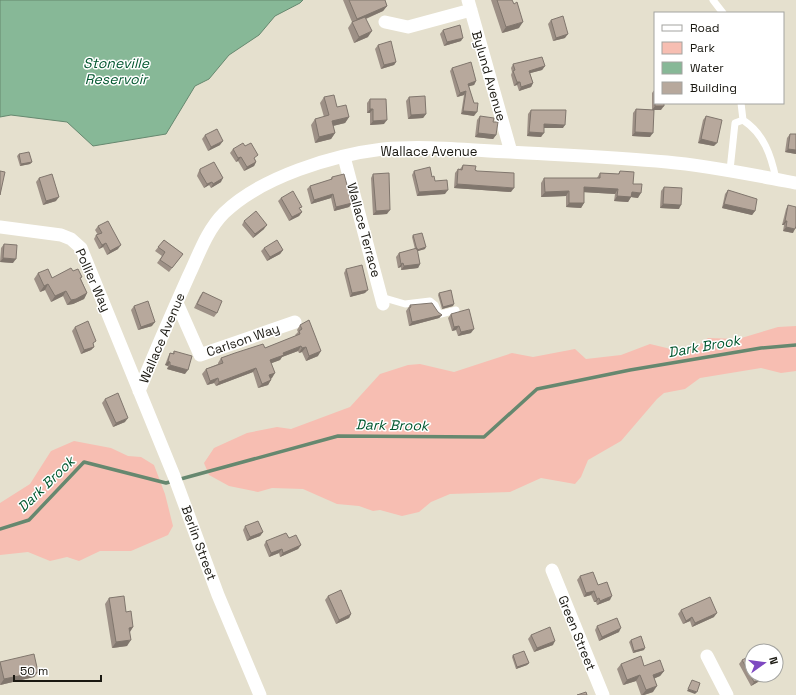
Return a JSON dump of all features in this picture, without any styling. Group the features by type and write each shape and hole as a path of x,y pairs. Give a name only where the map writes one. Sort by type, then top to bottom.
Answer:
{"street":[{"path":"385,22 408,27 469,5"},
{"name":"Bylund Avenue","path":"469,5 511,152"},
{"name":"Wallace Avenue","path":"140,391 176,303 208,236 224,214 243,199 280,178 306,168 344,157 373,151 409,148 511,152 668,162 730,170 796,183"},
{"name":"Wallace Terrace","path":"344,157 382,300"},
{"name":"Pollier Way","path":"0,227 61,235 78,245 85,257 140,391"},
{"name":"Carlson Way","path":"176,303 200,355 295,322"},
{"name":"Berlin Street","path":"140,391 176,480 218,595 260,695"},
{"name":"Green Street","path":"552,570 603,695"},
{"path":"707,656 727,695"}],"lane":[{"path":"713,0 722,12"},
{"path":"741,104 743,120 755,128 770,154 776,179"},
{"path":"730,170 735,123 743,120"},
{"path":"382,300 405,304 430,301 435,305 438,312 442,314 456,310"}],"green space":[{"path":"796,326 796,371 781,373 761,368 700,378 685,389 664,393 657,399 621,441 588,460 581,477 575,484 541,478 510,492 450,494 431,502 419,512 402,516 380,510 373,511 359,506 337,504 303,489 272,488 258,492 229,486 209,475 204,463 214,448 247,433 277,427 291,429 350,407 380,374 408,365 420,364 454,372 512,353 533,357 575,349 586,359 621,355 650,344 675,350 700,344 708,338 738,339 778,327"},
{"path":"74,441 111,448 128,456 141,457 154,465 165,494 173,526 168,535 131,551 100,551 79,561 67,557 50,561 28,552 0,555 0,503 30,484 51,451"}],"water":[{"name":"Stoneville Reservoir","path":"0,0 303,0 275,16 259,35 229,55 209,79 195,86 166,134 93,146 67,122 11,115 0,117"}],"building":[{"path":"349,0 385,0 387,6 357,19"},
{"path":"497,0 512,0 514,4 517,2 523,22 506,27"},
{"path":"563,16 568,34 556,38 551,20"},
{"path":"365,17 372,31 359,37 352,22"},
{"path":"460,25 463,38 447,42 443,30"},
{"path":"391,41 396,62 384,65 378,45"},
{"path":"542,57 545,66 529,71 533,83 521,87 520,82 517,82 513,71 515,70 513,64"},
{"path":"471,62 476,81 468,84 474,103 478,103 477,112 463,111 466,91 460,93 452,68"},
{"path":"334,95 337,107 346,105 349,117 332,121 335,133 319,137 315,119 329,115 324,97"},
{"path":"425,96 426,114 411,115 409,97"},
{"path":"370,99 386,99 387,120 373,121 373,109 370,109"},
{"path":"655,104 664,104 664,106 655,106"},
{"path":"636,109 654,110 653,133 635,132"},
{"path":"531,110 566,110 565,125 544,124 544,133 529,132"},
{"path":"480,116 494,118 493,122 498,122 496,135 478,133"},
{"path":"706,116 722,120 717,143 701,139"},
{"path":"217,129 223,141 211,147 205,135"},
{"path":"790,134 796,134 796,150 788,149"},
{"path":"243,143 245,146 251,143 258,155 254,158 256,162 247,167 241,157 238,158 233,149"},
{"path":"29,152 32,162 21,164 19,154"},
{"path":"214,162 223,178 213,184 212,182 207,184 200,172 200,169"},
{"path":"463,165 476,166 475,170 477,171 514,173 514,188 457,184 458,169 462,170"},
{"path":"430,167 432,177 434,176 435,181 447,180 448,190 419,192 414,171"},
{"path":"0,171 5,172 0,195"},
{"path":"620,171 634,172 633,184 642,184 641,193 632,192 631,197 617,196 618,189 584,187 584,203 569,203 569,191 545,192 544,178 600,178 600,173 619,174"},
{"path":"389,173 390,210 376,211 373,174"},
{"path":"52,174 59,197 46,201 39,178"},
{"path":"344,174 352,203 336,207 333,194 314,200 310,186"},
{"path":"664,187 682,188 681,205 663,204"},
{"path":"728,190 757,199 755,211 724,204"},
{"path":"293,191 302,207 299,208 302,212 292,217 281,198"},
{"path":"788,205 796,207 795,229 786,227 787,221 785,221"},
{"path":"256,211 267,225 255,234 244,221"},
{"path":"108,221 121,245 110,251 106,243 102,245 96,235 102,233 98,226"},
{"path":"422,233 426,247 417,250 413,235"},
{"path":"164,240 183,254 172,268 160,260 165,252 158,247"},
{"path":"277,240 283,250 270,257 264,248"},
{"path":"4,244 17,245 16,259 3,258"},
{"path":"417,248 420,264 404,266 403,263 401,264 399,253"},
{"path":"362,265 368,290 352,293 346,269"},
{"path":"71,268 73,271 78,269 82,277 80,278 87,293 71,300 66,291 55,296 48,284 44,286 38,273 48,269 52,278"},
{"path":"451,290 454,304 443,307 439,293"},
{"path":"203,292 222,301 217,313 197,304"},
{"path":"148,301 155,322 141,327 134,306"},
{"path":"432,303 442,315 412,322 409,308 411,307 410,305"},
{"path":"469,309 474,329 461,332 459,326 454,327 451,314"},
{"path":"309,320 321,351 309,356 306,347 302,348 301,346 283,353 284,355 270,360 275,373 269,375 271,380 262,384 256,368 219,382 218,378 210,381 206,369 223,363 221,358 263,344 265,348 300,334 299,331 302,329 300,325"},
{"path":"88,321 96,341 93,343 94,347 84,350 75,327"},
{"path":"174,351 192,356 188,370 170,365 170,362 168,361 170,353 174,354"},
{"path":"118,393 128,418 116,423 105,399"},
{"path":"258,521 263,532 250,537 245,526"},
{"path":"286,533 289,538 296,535 301,545 283,553 282,549 271,553 266,541"},
{"path":"593,572 598,585 607,582 612,596 600,601 599,598 597,599 594,591 586,593 580,576"},
{"path":"341,590 351,614 339,620 328,596"},
{"path":"124,596 126,612 131,611 133,627 129,628 131,640 116,642 109,598"},
{"path":"710,597 717,613 695,623 692,617 686,621 681,610"},
{"path":"617,618 621,628 602,637 597,626"},
{"path":"550,627 555,641 537,648 531,635"},
{"path":"641,636 645,648 634,651 631,640"},
{"path":"524,651 529,663 517,667 513,655"},
{"path":"34,654 38,672 4,679 0,662"},
{"path":"641,656 644,666 660,660 664,671 653,675 657,686 646,690 640,675 627,680 621,664"},
{"path":"692,680 700,683 697,692 688,689"},
{"path":"586,692 587,695 577,695"}],"waterway":[{"name":"Dark Brook","path":"0,529 29,520 84,462 166,483 338,436 484,437 537,389 630,370 761,348 796,345"}]}
